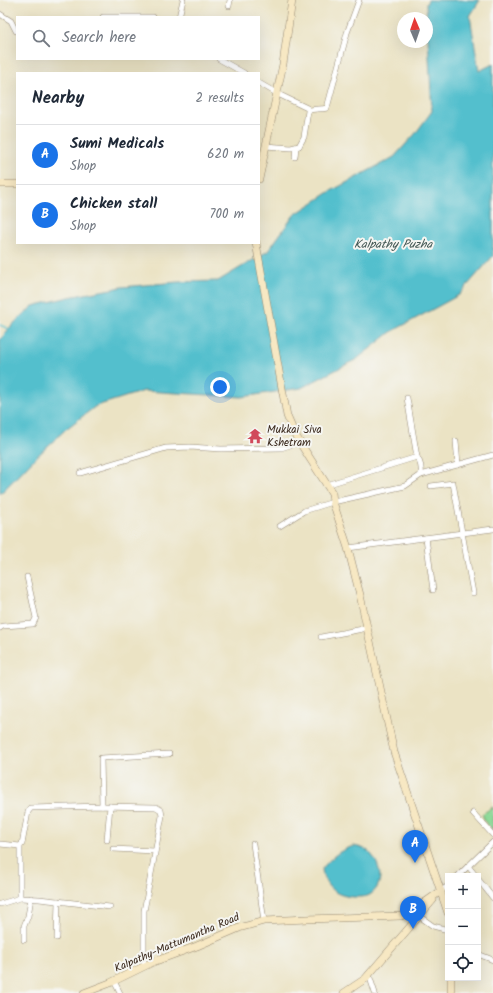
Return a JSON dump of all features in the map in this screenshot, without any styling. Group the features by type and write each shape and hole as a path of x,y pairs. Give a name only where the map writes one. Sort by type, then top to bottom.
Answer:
{"main road":[{"path":"260,168 262,145 278,94 292,0"},
{"path":"0,184 16,184"},
{"path":"256,244 287,416 300,442 332,493 333,502 348,548 368,628 394,752 447,909"},
{"path":"344,993 369,975 441,891"},
{"name":"Kalpathy-Mattumantha Road","path":"84,993 114,981 153,962 197,946 239,928 264,921 307,918 401,916 414,910 441,891"},
{"path":"450,993 451,981"}],"street":[{"path":"179,16 183,0"},
{"path":"295,157 296,147 299,146 304,137 308,111 312,109 322,110 327,108 347,33 358,0"},
{"path":"0,14 11,21 16,31"},
{"path":"221,60 242,72"},
{"path":"260,84 307,108"},
{"path":"262,145 291,148 299,146"},
{"path":"407,398 417,457 420,461 422,469 421,475"},
{"path":"456,441 458,465"},
{"path":"80,473 166,448 281,448 300,442"},
{"path":"280,526 304,512 333,502 405,486 421,475 493,455"},
{"path":"326,485 417,457"},
{"path":"431,486 453,482 473,593"},
{"path":"348,548 493,529"},
{"path":"426,538 433,590"},
{"path":"0,628 2,626 33,624 36,618 27,577"},
{"path":"321,637 368,628"},
{"path":"102,806 101,758 169,754"},
{"path":"107,840 110,806"},
{"path":"20,898 20,846 22,844 28,812 32,808 110,806 156,808 161,810 162,816 144,911 144,967"},
{"path":"474,813 493,835"},
{"path":"461,873 493,842"},
{"path":"0,844 20,846"},
{"path":"253,844 264,921"},
{"path":"113,849 155,851"},
{"path":"468,866 474,873"},
{"path":"481,883 493,898"},
{"path":"441,891 445,888"},
{"path":"0,904 20,898 31,898 110,907"},
{"path":"24,940 24,926 28,916 31,898"},
{"path":"57,938 58,901"},
{"path":"419,916 433,926 445,929"},
{"path":"481,955 493,960"},
{"path":"369,975 375,993"},
{"path":"114,981 120,993"}],"green space":[{"path":"493,807 493,831 485,822 482,814"}],"water":[{"name":"Kalpathy Puzha","path":"428,0 480,0 470,16 479,71 493,64 493,256 459,295 391,332 357,359 301,388 242,397 144,391 96,406 66,429 0,494 0,340 11,326 33,306 69,297 122,287 178,282 218,281 268,251 294,215 331,191 394,157 415,134 432,111 428,48 433,48 433,12 426,12 426,4"},
{"path":"354,846 368,851 376,861 380,872 379,884 371,894 366,896 349,897 337,893 329,886 323,876 322,869 336,854"}],"waterway":[{"path":"0,325 9,329"}],"place":[{"name":"Mukkai Siva Kshetram","path":"255,436"},
{"name":"Sumi Medicals","path":"415,863"},
{"name":"Chicken stall","path":"413,929"}]}
